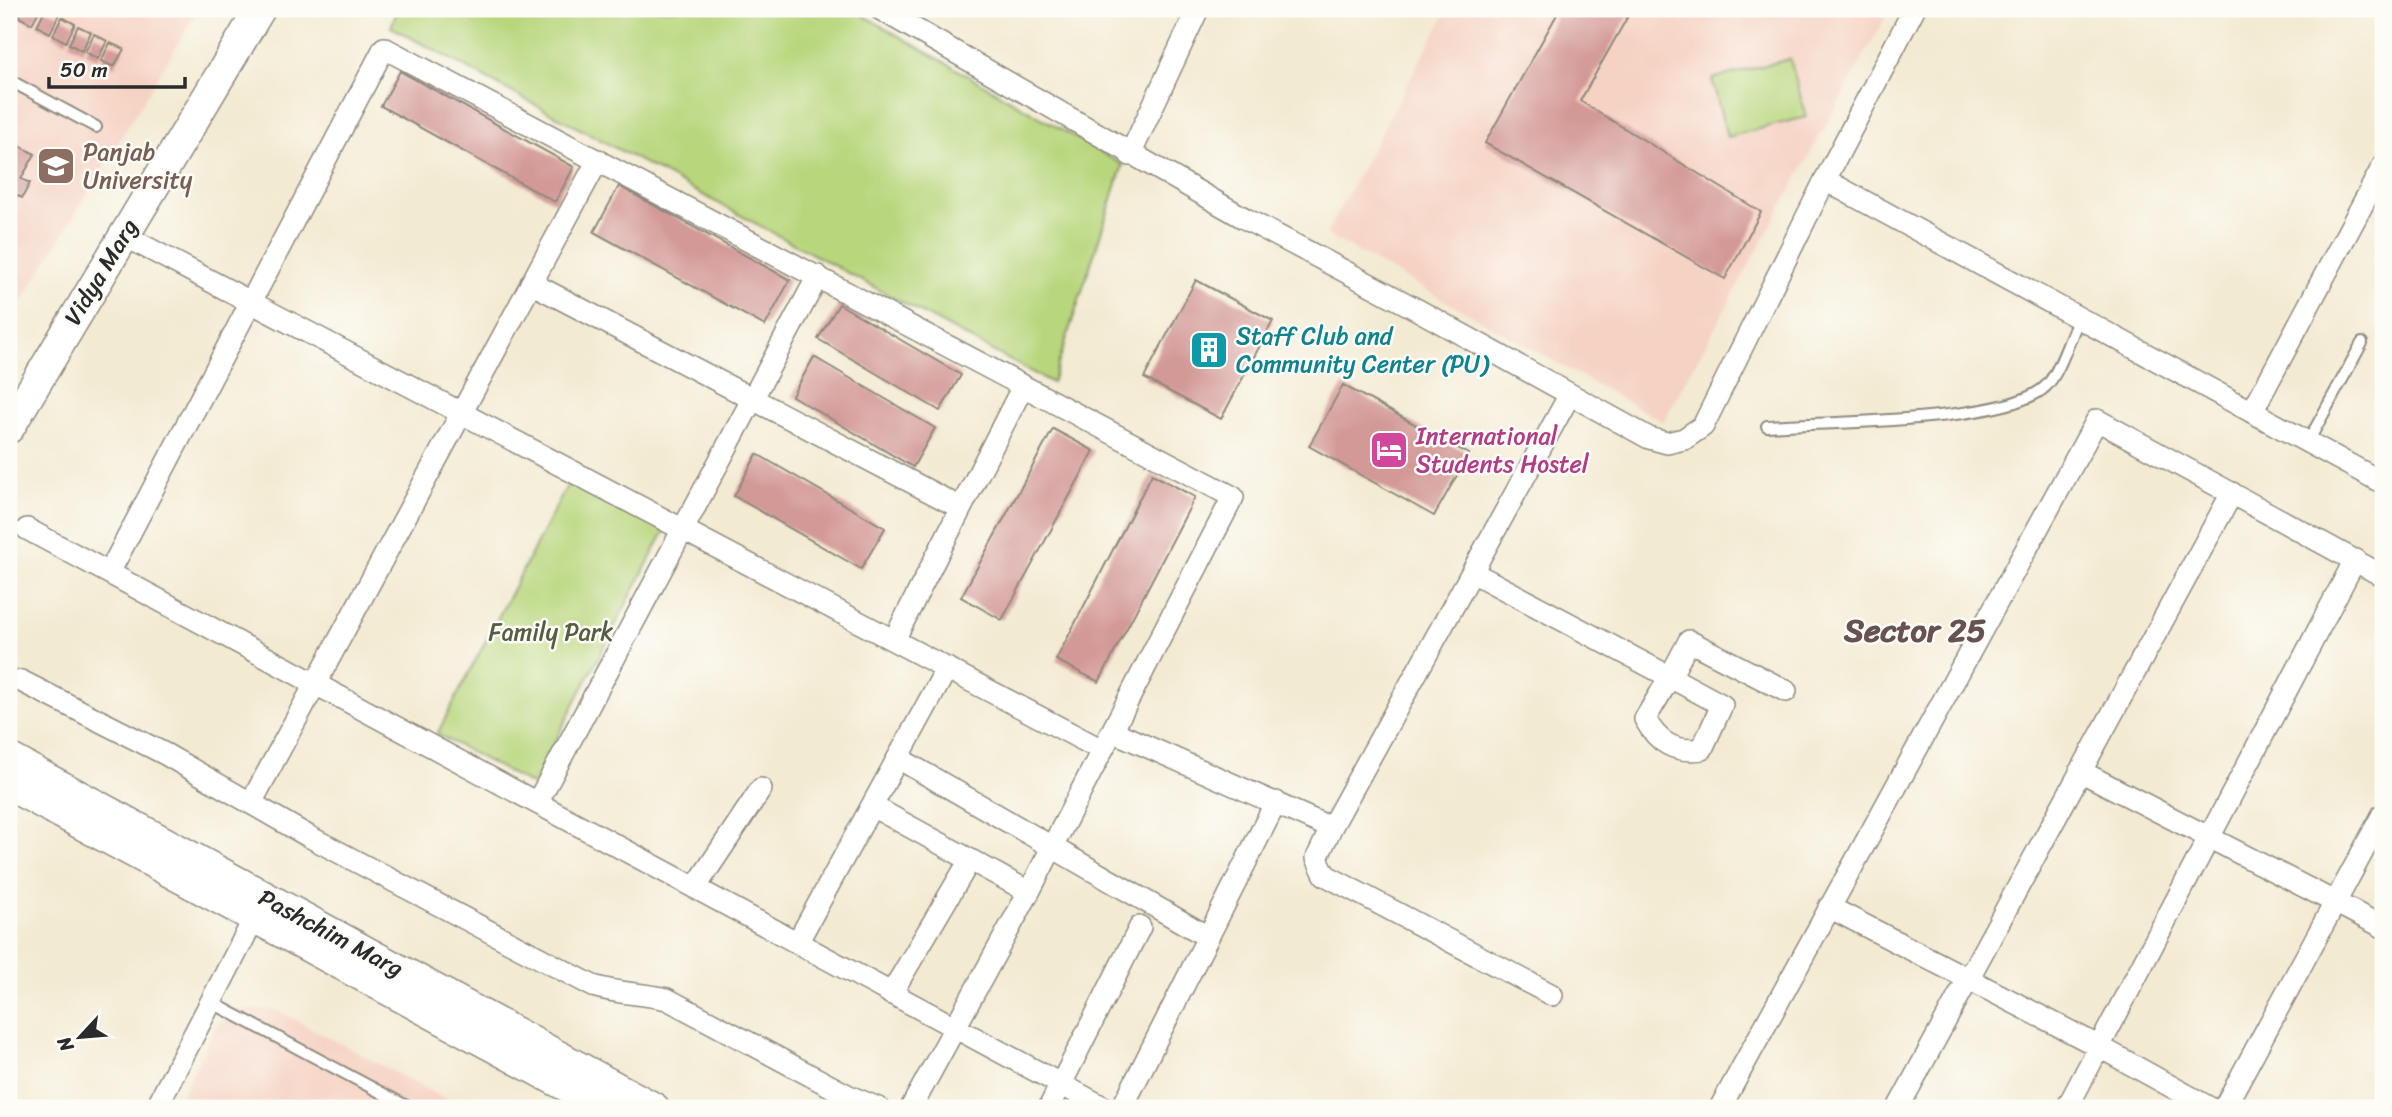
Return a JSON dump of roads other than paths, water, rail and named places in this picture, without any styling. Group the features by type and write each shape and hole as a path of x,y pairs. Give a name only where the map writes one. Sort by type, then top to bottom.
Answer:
{"main road":[{"name":"Vidya Marg","path":"9,397 243,9"},
{"name":"Vidya Marg","path":"9,428 260,9"},
{"name":"Pashchim Marg","path":"9,758 259,907 654,1108"},
{"path":"9,785 259,907 607,1108"}],"street":[{"path":"880,9 1130,155 1416,309 1569,396 1649,438 1667,443 1684,439 1703,426 1825,180 1914,9"},
{"path":"1130,155 1198,9"},
{"path":"109,573 384,48 1233,497 957,1029 911,1108"},
{"path":"251,803 598,160"},
{"path":"2252,412 2383,166"},
{"path":"1825,180 2383,483"},
{"path":"123,235 947,668 1107,741 1276,802 1331,828"},
{"path":"537,803 818,276"},
{"path":"531,284 751,401 961,508"},
{"path":"894,640 1023,386"},
{"path":"1552,995 1325,875 1317,858 1569,396"},
{"path":"1720,1108 2097,419 2383,576"},
{"path":"1898,1108 2232,493"},
{"path":"27,529 1105,1108"},
{"path":"2067,1108 2355,560"},
{"path":"1472,572 1670,677 1689,641 1786,691"},
{"path":"797,943 947,668"},
{"path":"21,681 165,754 593,986 619,994 644,994 667,999 849,1096 878,1108"},
{"path":"898,758 1053,845 1208,937"},
{"path":"2080,771 2383,927"},
{"path":"695,888 761,789"},
{"path":"1122,1108 1276,802"},
{"path":"872,806 1029,892"},
{"path":"2224,1108 2383,814"},
{"path":"891,994 970,860"},
{"path":"156,1108 259,907"},
{"path":"1829,907 2098,1046 2210,1108"},
{"path":"1049,1108 1140,927"}],"lane":[{"path":"9,80 96,127"},
{"path":"1767,426 1958,414 2026,399 2048,385 2079,318"},
{"path":"2308,442 2361,343"},
{"path":"211,1002 410,1108"}],"place":[{"name":"Panjab University","path":"56,166"},
{"name":"Staff Club and Community Center (PU)","path":"1209,350"},
{"name":"International Students Hostel","path":"1389,450"}],"district":[{"name":"Sector 25","path":"1915,630"}],"park label":[{"name":"Family Park","path":"551,632"}]}
